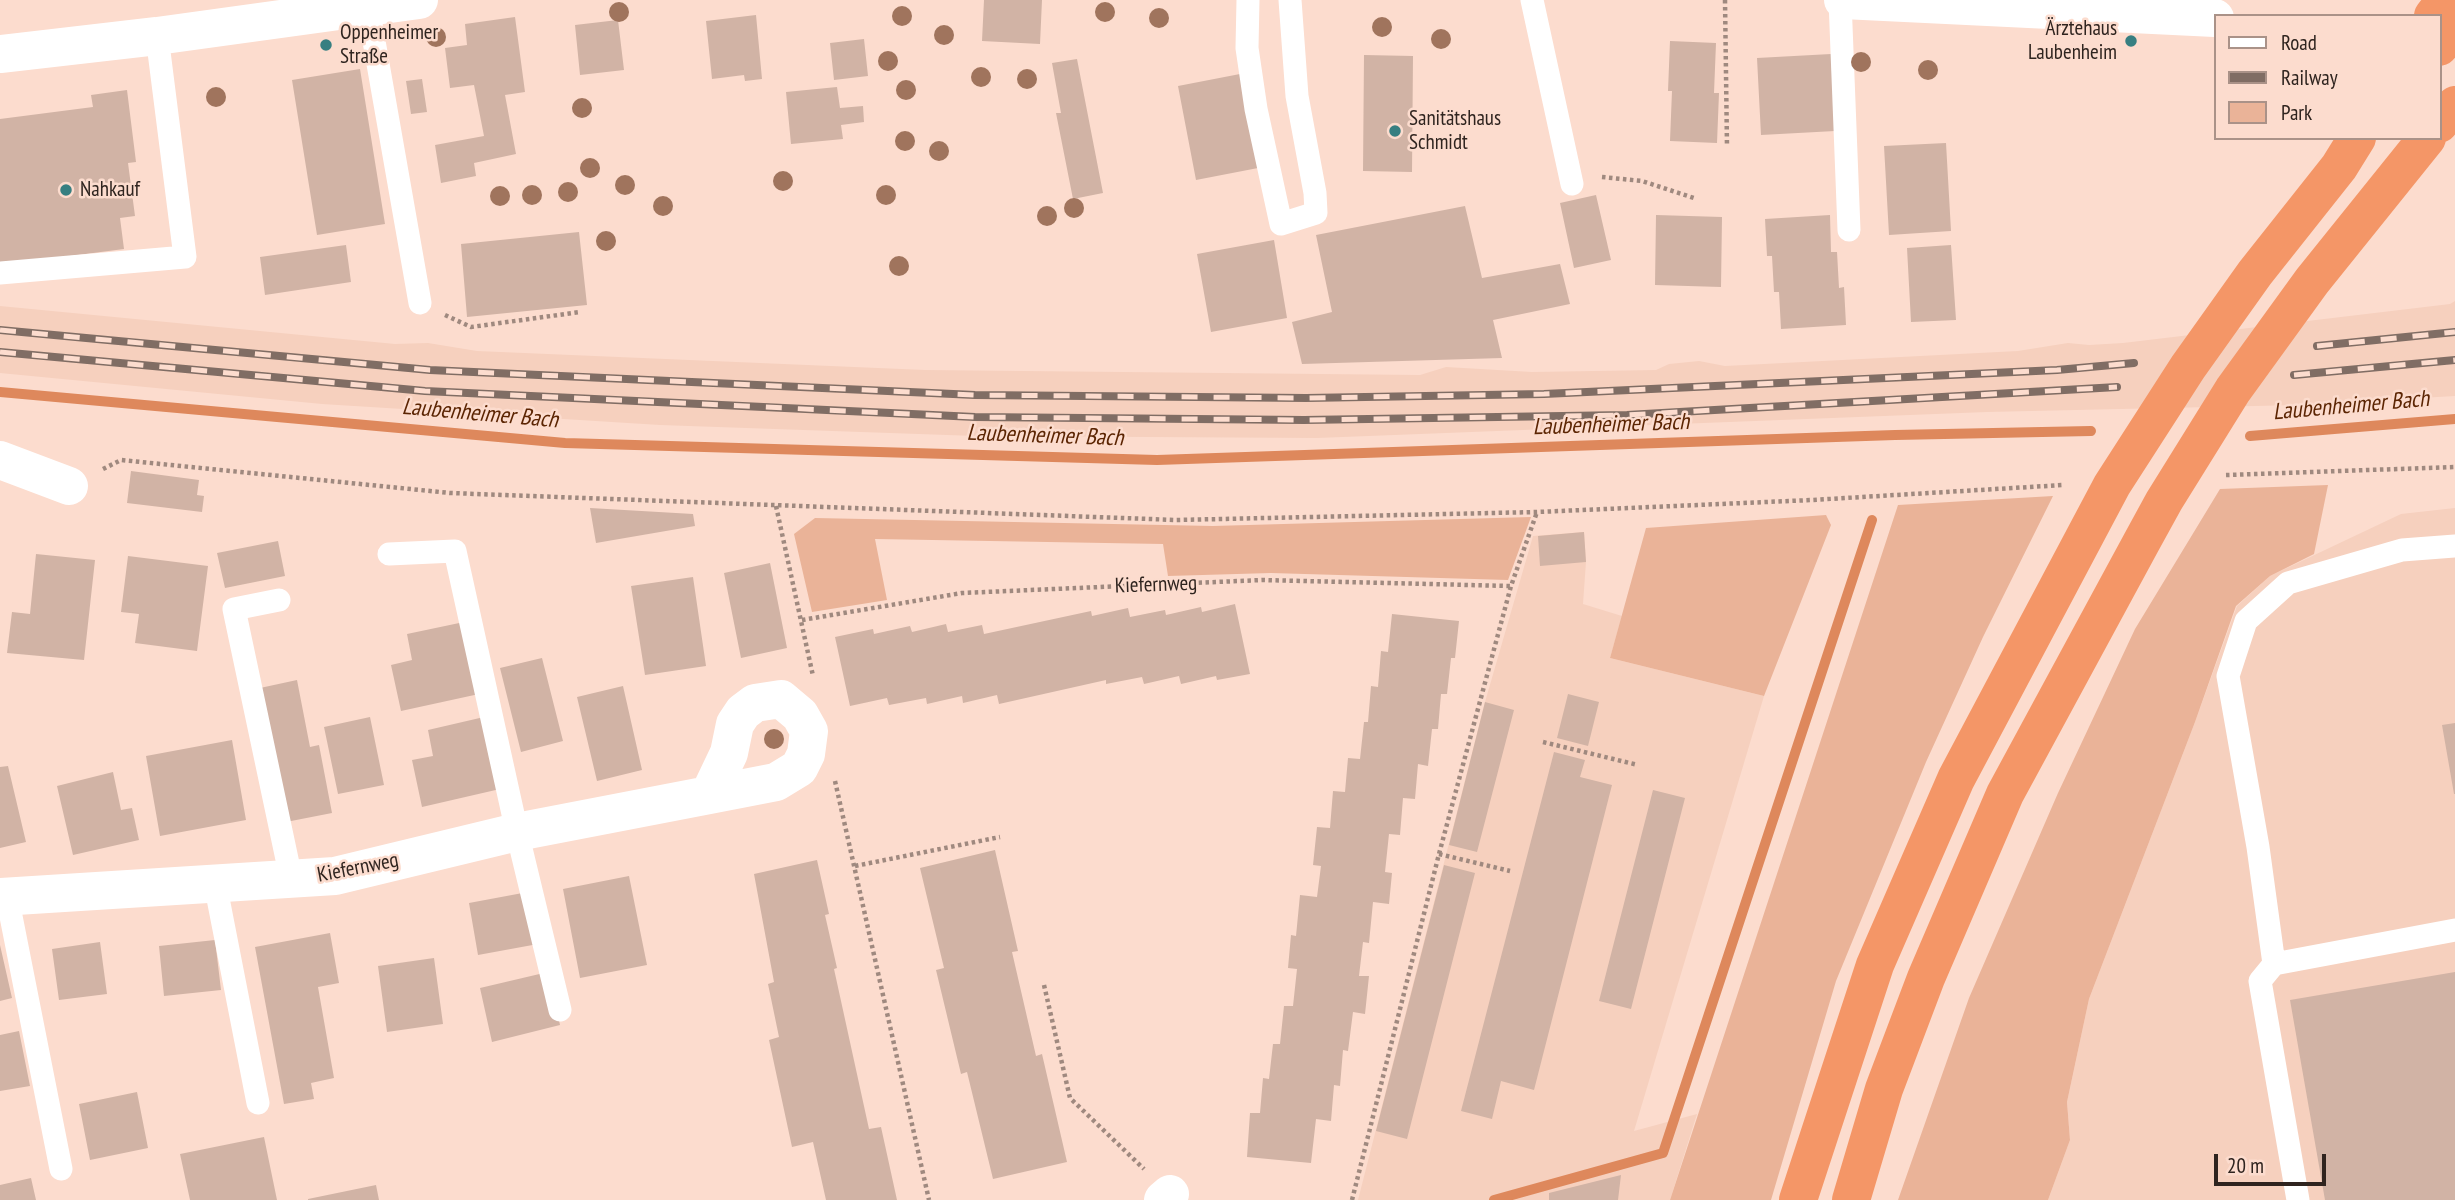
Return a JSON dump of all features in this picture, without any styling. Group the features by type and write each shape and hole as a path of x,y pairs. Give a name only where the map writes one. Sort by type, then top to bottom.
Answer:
{"highway":[{"path":"2441,45 2455,31"},
{"path":"2441,122 2455,105"},
{"path":"2441,136 2455,125"},
{"path":"1852,1200 1884,1089 1926,978 2005,794 2164,501 2233,390 2312,281 2425,140"},
{"path":"2399,171 2437,140"},
{"path":"1798,1200 1875,965 1955,779 2112,485 2188,367 2255,274 2355,144"}],"main road":[{"path":"0,54 157,36 418,0"},
{"path":"1841,0 2214,18"},
{"path":"0,460 69,486"},
{"name":"Kiefernweg","path":"4,897 335,876 517,832 709,795"}],"lane":[{"path":"1248,0 1247,48 1256,109 1281,224 1316,214 1315,194 1297,96 1290,0"},
{"path":"1532,0 1571,179"},
{"path":"1841,0 1849,230"},
{"path":"368,7 420,303"},
{"path":"0,273 185,257 157,36"},
{"path":"2274,964 2258,847 2228,676 2246,621 2288,583 2402,550 2455,545"},
{"path":"389,554 455,551 517,832 561,1010"},
{"path":"279,600 234,609 291,878"},
{"path":"215,883 258,1102"},
{"path":"4,897 61,1168"},
{"path":"2298,1200 2260,981 2274,964 2455,930"}],"path":[{"path":"1725,0 1727,147"},
{"path":"1571,179 1642,181 1694,198"},
{"path":"420,303 471,327 580,312"},
{"path":"69,486 121,460 450,493 1176,520 1537,512 1812,500 2063,485"},
{"path":"2225,475 2455,467"},
{"path":"776,506 815,687"},
{"path":"1352,1200 1439,854 1511,586 1537,512"},
{"name":"Kiefernweg","path":"802,620 962,593 1262,580 1511,586"},
{"path":"1543,742 1638,765"},
{"path":"835,778 929,1200"},
{"path":"855,866 1000,837"},
{"path":"1439,854 1510,871"},
{"path":"1044,985 1070,1098 1166,1197"}],"shaded area":[{"path":"2455,301 2455,396 2299,405 1987,412 1317,438 976,436 660,425 322,404 0,373 0,306 395,344 428,343 477,351 925,370 1420,375 1446,367 1532,372 1656,370 1669,364 1699,361 1725,366 2018,351 2068,343 2123,343 2450,304"},
{"path":"2455,508 2455,1200 2048,1200 2070,1140 2067,1102 2089,999 2237,606 2270,576 2401,514"},
{"path":"1584,532 1586,562 1583,604 1622,616 1610,658 1764,696 1634,1131 1697,1114 1670,1200 1358,1200 1485,702 1533,536"}],"green space":[{"path":"2328,485 2314,554 2270,576 2236,606 2195,722 2089,999 2067,1102 2070,1140 2048,1200 1898,1200 1969,998 2058,793 2135,629 2220,489"},
{"path":"2053,496 1983,637 1926,762 1836,981 1771,1200 1670,1200 1898,505"},
{"path":"1826,515 1831,525 1764,696 1610,658 1646,528"},
{"path":"1531,517 1508,580 1271,573 1168,576 1163,544 875,539 887,600 812,612 794,534 815,518 1213,526"}],"building":[{"path":"984,0 1042,0 1040,44 982,41"},
{"path":"756,15 762,79 745,81 744,75 712,79 706,21"},
{"path":"515,17 525,92 505,95 516,154 474,163 476,176 441,183 435,145 484,136 474,85 450,88 445,48 467,45 465,24"},
{"path":"618,20 624,70 580,75 575,25"},
{"path":"864,39 868,76 834,80 830,43"},
{"path":"1670,41 1716,43 1714,93 1719,93 1717,143 1670,141"},
{"path":"1831,54 1835,131 1761,135 1757,58"},
{"path":"1364,55 1413,56 1412,172 1363,171"},
{"path":"1077,59 1103,193 1073,199 1056,113 1061,113 1052,63"},
{"path":"360,69 385,224 317,235 292,80"},
{"path":"1240,74 1258,168 1196,180 1178,86"},
{"path":"422,79 427,112 411,114 406,81"},
{"path":"837,87 840,108 863,106 864,122 841,125 843,139 791,144 786,92"},
{"name":"Nahkauf","path":"127,90 136,162 128,163 135,216 120,218 124,249 0,265 0,119 93,107 91,95"},
{"path":"1946,143 1951,231 1889,235 1884,146"},
{"path":"1596,195 1611,260 1574,268 1560,203"},
{"path":"1465,206 1482,278 1560,264 1570,304 1493,320 1502,358 1302,364 1292,322 1332,312 1316,235"},
{"path":"1656,215 1722,217 1721,287 1655,285"},
{"path":"1830,215 1831,252 1837,252 1839,288 1844,287 1846,325 1781,329 1779,292 1774,292 1772,256 1767,256 1765,219"},
{"path":"579,232 587,305 467,317 461,244"},
{"path":"1274,240 1287,318 1211,332 1197,254"},
{"path":"346,245 351,282 265,295 260,257"},
{"path":"1951,245 1956,320 1911,322 1907,248"},
{"path":"131,471 199,480 197,495 204,496 202,512 127,503"},
{"path":"590,508 693,514 695,526 596,543"},
{"path":"1584,532 1586,562 1540,566 1538,536"},
{"path":"278,541 285,576 225,588 217,553"},
{"path":"36,554 95,560 84,660 7,653 12,612 30,614"},
{"path":"128,556 208,566 197,651 135,643 139,614 121,612"},
{"path":"770,563 787,648 741,658 724,573"},
{"path":"693,577 706,666 645,675 631,586"},
{"path":"1235,604 1250,674 1217,680 1216,676 1181,684 1179,676 1144,684 1142,677 1106,684 1106,680 999,704 997,695 963,703 962,696 927,704 926,698 889,705 887,698 850,706 835,637 873,629 874,634 910,626 912,632 946,624 948,632 982,625 984,634 1091,611 1092,616 1128,608 1130,617 1165,610 1166,615 1201,607 1202,612"},
{"path":"1392,614 1459,621 1447,694 1441,694 1438,729 1432,729 1428,766 1418,764 1415,799 1403,798 1400,835 1389,834 1385,872 1392,873 1389,904 1373,902 1369,943 1363,942 1359,976 1369,976 1365,1014 1353,1012 1348,1051 1343,1050 1340,1086 1334,1085 1331,1121 1316,1119 1311,1163 1247,1157 1250,1113 1260,1113 1263,1078 1269,1079 1273,1044 1280,1044 1284,1006 1293,1006 1297,969 1288,968 1291,935 1296,936 1300,895 1317,897 1321,866 1313,865 1317,827 1330,828 1333,791 1345,792 1348,758 1360,759 1364,722 1368,722 1371,686 1378,687 1381,651 1388,652"},
{"path":"464,622 479,694 401,711 391,665 412,660 407,634"},
{"path":"542,658 563,741 521,752 500,668"},
{"path":"297,680 310,747 319,745 332,813 286,822 260,688"},
{"path":"623,686 642,770 597,781 577,697"},
{"path":"1568,694 1599,702 1588,746 1557,738"},
{"path":"1485,702 1514,710 1477,852 1449,845"},
{"path":"370,717 384,785 338,794 324,727"},
{"path":"484,717 500,789 422,807 412,760 433,756 428,730"},
{"path":"2455,723 2455,794 2454,794 2442,725"},
{"path":"232,740 246,820 160,836 146,756"},
{"path":"1554,752 1585,760 1580,777 1612,785 1534,1090 1501,1081 1492,1119 1461,1111"},
{"path":"8,766 26,842 0,848 0,767"},
{"path":"113,772 121,810 132,808 139,840 73,855 57,786"},
{"path":"1653,790 1685,798 1631,1009 1599,1001"},
{"path":"995,850 1018,951 1012,952 1036,1056 1042,1054 1067,1162 993,1179 967,1072 961,1074 936,970 944,968 920,868"},
{"path":"817,860 829,914 825,915 837,968 834,969 869,1129 881,1127 897,1200 826,1200 813,1142 792,1147 769,1040 779,1037 768,984 774,982 754,874"},
{"path":"1444,865 1475,873 1407,1139 1376,1131"},
{"path":"629,876 647,965 580,978 563,889"},
{"path":"528,892 538,944 478,955 469,903"},
{"path":"330,933 339,983 318,987 334,1078 311,1083 314,1099 284,1104 255,947"},
{"path":"215,940 221,990 164,996 159,946"},
{"path":"100,942 107,994 59,1000 52,949"},
{"path":"0,945 12,998 0,1001"},
{"path":"434,958 443,1024 387,1032 378,966"},
{"path":"548,972 560,1025 492,1042 480,988"},
{"path":"2455,972 2455,1200 2325,1200 2290,1000"},
{"path":"19,1031 30,1086 0,1091 0,1035"},
{"path":"137,1092 148,1148 90,1160 79,1104"},
{"path":"264,1137 277,1200 190,1200 180,1154"},
{"path":"1621,1175 1618,1200 1549,1200 1549,1193"},
{"path":"31,1178 36,1200 0,1200 0,1185"},
{"path":"376,1185 379,1200 308,1200 308,1199"}],"waterway":[{"name":"Laubenheimer Bach","path":"0,392 565,443 1157,460 2091,431"},
{"name":"Laubenheimer Bach","path":"2250,436 2455,419"},
{"path":"1494,1200 1663,1153 1872,520"}],"railway":[{"path":"0,330 430,370 975,395 1306,398 1544,394 2057,370 2134,363"},
{"path":"2317,346 2455,332"},
{"path":"0,352 425,391 975,417 1304,420 1627,415 2117,387"},
{"path":"2294,375 2455,360"}],"place":[{"name":"Ärztehaus Laubenheim","path":"2131,41"},
{"name":"Oppenheimer Straße","path":"326,45"},
{"name":"Sanitätshaus Schmidt","path":"1395,131"},
{"name":"Nahkauf","path":"66,190"}]}
